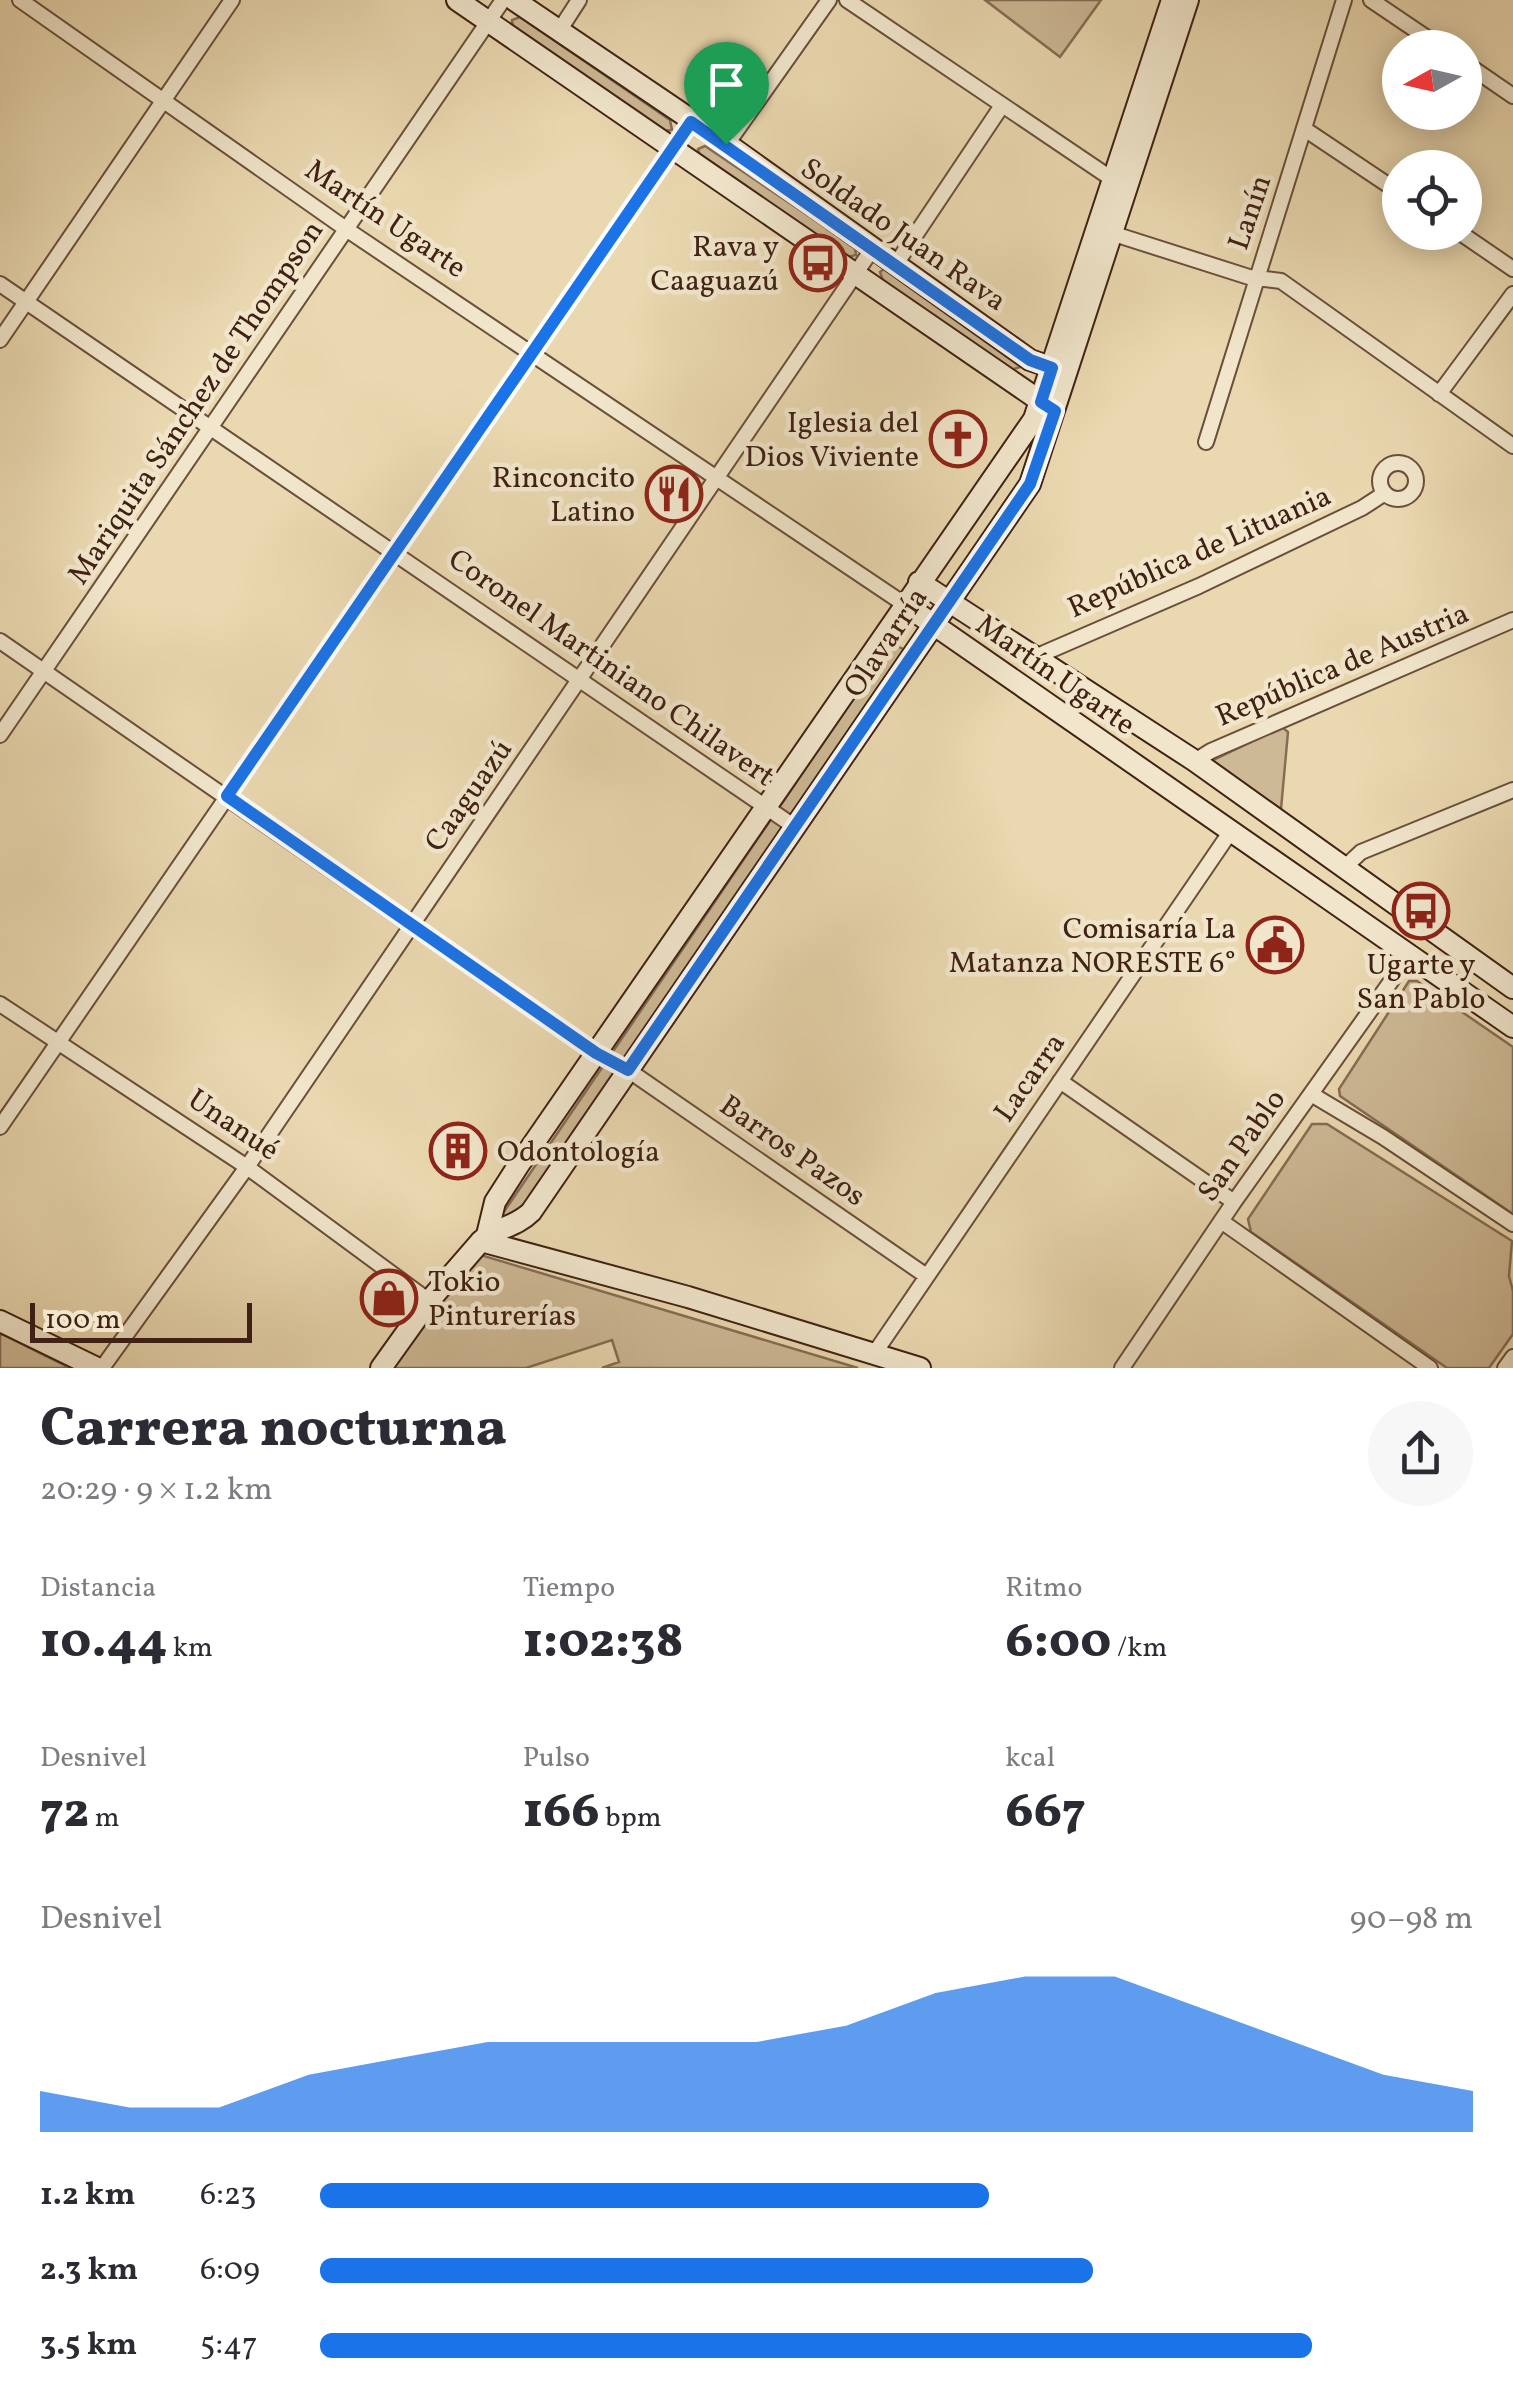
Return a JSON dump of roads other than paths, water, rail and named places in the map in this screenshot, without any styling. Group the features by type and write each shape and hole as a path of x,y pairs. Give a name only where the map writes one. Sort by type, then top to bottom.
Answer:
{"street":[{"name":"Martín Ugarte","path":"20,0 346,229 904,604 1513,1027"},
{"path":"0,340 232,0"},
{"name":"Soldado Juan Rava","path":"457,0 858,272 1048,407"},
{"name":"Mariquita Sánchez de Thompson","path":"0,734 502,0"},
{"name":"Soldado Juan Rava","path":"514,0 726,144 1030,360 1059,370"},
{"path":"559,31 579,0"},
{"path":"726,144 828,0"},
{"path":"848,0 1112,180"},
{"name":"Olavarría","path":"484,1238 521,1222 531,1212 1030,484 1112,180 1172,0"},
{"name":"Olavarría","path":"1059,370 1111,233 1188,0"},
{"name":"Lanín","path":"1206,442 1344,0"},
{"path":"1381,3 1418,30"},
{"path":"1482,75 1513,96"},
{"path":"896,264 1001,107"},
{"path":"0,1128 691,122"},
{"path":"1306,130 1382,181"},
{"path":"1111,233 1255,278 1281,281 1513,446"},
{"name":"Caaguazú","path":"99,1368 246,1168 873,248"},
{"path":"1482,248 1513,269"},
{"name":"Coronel Martiniano Chilavert","path":"0,284 795,827"},
{"path":"1439,394 1513,294"},
{"name":"Olavarría","path":"382,1368 429,1301 484,1238 495,1202 596,1053 918,582 1048,407"},
{"name":"República de Lituania","path":"1035,657 1199,586 1362,508 1385,493"},
{"name":"Martín Ugarte","path":"918,582 1195,761 1508,978"},
{"name":"República de Austria","path":"1195,761 1513,620"},
{"name":"Barros Pazos","path":"0,641 596,1053 628,1070 926,1275"},
{"path":"1345,867 1361,852 1513,790"},
{"name":"Lacarra","path":"874,1354 1230,831"},
{"name":"San Pablo","path":"1122,1368 1221,1220 1408,956"},
{"name":"Unanué","path":"0,1004 246,1168 429,1301"},
{"path":"1060,1081 1234,1202"},
{"path":"1311,1094 1384,1137 1513,1224"},
{"path":"1221,1220 1430,1368"},
{"path":"484,1238 920,1368"},
{"path":"0,1320 99,1368"},
{"path":"1505,1368 1513,1357"}],"place":[{"name":"Rava y Caaguazú","path":"818,263"},
{"name":"Iglesia del Dios Viviente","path":"958,439"},
{"name":"Rinconcito Latino","path":"674,494"},
{"name":"Ugarte y San Pablo","path":"1421,911"},
{"name":"Comisaría La Matanza NORESTE 6°","path":"1275,945"},
{"name":"Odontología","path":"458,1151"},
{"name":"Tokio Pinturerías","path":"389,1298"}]}
